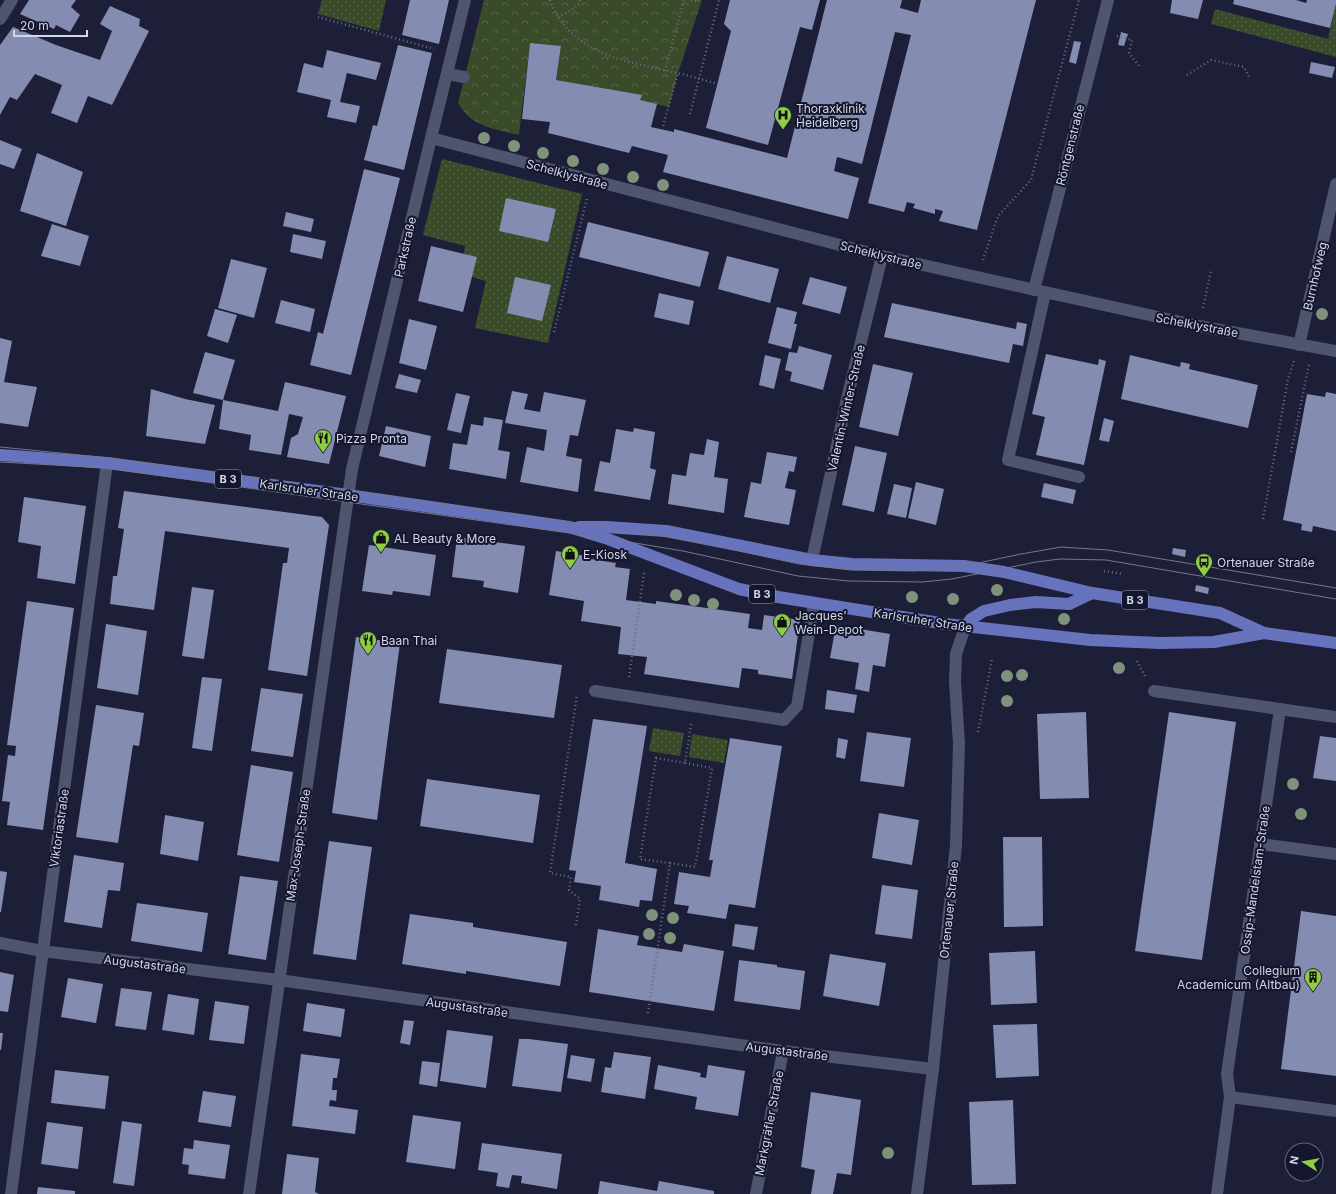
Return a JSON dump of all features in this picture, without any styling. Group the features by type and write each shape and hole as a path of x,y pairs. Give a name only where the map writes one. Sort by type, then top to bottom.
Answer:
{"main road":[{"name":"Karlsruher Straße","path":"0,455 107,463 348,495 569,527 605,538 739,589 778,597 965,627 1090,640 1160,644 1214,642 1264,633"},
{"name":"Karlsruher Straße","path":"569,527 606,526 666,531 812,560 852,564 964,566 1004,572 1092,593 1220,613 1264,633 1336,643"},
{"path":"965,627 971,619 984,611 1010,605 1036,602 1069,604 1092,593"}],"street":[{"path":"0,19 12,0"},
{"name":"Parkstraße","path":"348,495 352,469 465,0"},
{"name":"Röntgenstraße","path":"1079,477 1008,460 1039,292 1099,31 1108,0"},
{"path":"447,74 464,78"},
{"name":"Schelklystraße","path":"431,138 882,256 1039,292 1199,326 1299,346 1336,351"},
{"name":"Burnhofweg","path":"1299,346 1336,184"},
{"name":"Valentin-Winter-Straße","path":"812,560 847,399 882,256"},
{"name":"Viktoriastraße","path":"11,1194 107,463"},
{"name":"Max-Joseph-Straße","path":"249,1194 348,495"},
{"path":"595,691 784,720 796,706 814,603"},
{"name":"Ortenauer Straße","path":"917,1194 933,1069 956,845 959,744 955,681 956,654 965,627"},
{"path":"1154,691 1336,717"},
{"name":"Ossip-Mandelstam-Straße","path":"1217,1194 1230,1097 1227,1074 1280,709"},
{"path":"1260,844 1336,854"},
{"name":"Augustastraße","path":"0,943 42,951 279,980 782,1051 933,1069"},
{"name":"Markgräfler Straße","path":"756,1194 782,1051"},
{"path":"1230,1097 1336,1111"}],"path":[{"path":"550,0 558,17 568,31 596,51 641,66 678,73 718,84"},
{"path":"558,17 575,9 580,3 580,0"},
{"path":"665,71 684,0"},
{"path":"691,0 698,2 698,0"},
{"path":"690,114 719,0"},
{"path":"980,278 983,258 998,216 1032,180 1079,0"},
{"path":"318,17 452,54"},
{"path":"1099,31 1132,40 1129,53 1139,66"},
{"path":"1187,76 1211,60 1244,67 1249,77"},
{"path":"663,126 678,73"},
{"path":"554,332 591,180"},
{"path":"1199,326 1211,271"},
{"path":"1263,519 1288,379 1299,346"},
{"path":"1291,452 1312,347"},
{"path":"626,696 647,555"},
{"path":"1104,571 1123,574"},
{"path":"976,736 992,659"},
{"path":"576,924 580,899 570,890 571,877 550,874 578,688 595,691"},
{"path":"685,763 694,706"},
{"path":"656,758 685,763 712,768 695,867 640,859 656,758"},
{"path":"645,1032 670,863"}],"green space":[{"path":"322,0 386,0 379,31 318,14"},
{"path":"484,0 702,0 678,73 669,107 556,80 561,47 530,44 519,135 484,126 470,117 458,103"},
{"path":"1336,4 1336,57 1211,24 1215,9 1328,39"},
{"path":"442,159 582,194 548,343 475,328 486,281 472,277 464,254 465,246 423,235"},
{"path":"653,728 684,733 680,756 649,751"},
{"path":"692,734 728,740 724,763 689,757"}],"building":[{"path":"29,0 76,0 71,7 80,15 70,32 56,25 54,29 20,14"},
{"path":"410,0 449,0 439,44 402,35"},
{"path":"730,0 820,0 812,30 800,27 768,145 706,128 731,31 724,24"},
{"path":"827,0 902,0 900,8 918,13 921,0 1036,0 977,230 939,221 943,211 935,209 935,214 913,208 915,204 907,202 904,212 868,203 911,35 895,32 862,164 837,157 834,171 859,178 848,219 663,172 668,155 632,146 629,153 548,133 550,122 522,119 530,43 561,46 556,80 642,95 640,100 657,104 651,127 674,132 674,129 787,158"},
{"path":"1172,0 1203,0 1198,19 1170,13"},
{"path":"1234,0 1296,0 1306,3 1307,0 1336,0 1336,4 1330,28 1233,4"},
{"path":"110,6 140,19 139,26 149,31 112,105 88,96 77,123 51,113 62,85 35,74 17,100 10,97 0,115 0,45 13,27 56,45 100,60 112,31 100,24"},
{"path":"1121,32 1128,34 1124,46 1118,45"},
{"path":"1074,41 1081,42 1076,64 1069,62"},
{"path":"398,45 432,53 404,170 364,160 373,125 377,126"},
{"path":"327,50 381,63 376,80 347,73 340,102 360,106 356,123 327,117 331,100 297,92 304,63 323,68"},
{"path":"1311,62 1335,67 1332,78 1309,73"},
{"path":"0,140 22,149 14,169 0,164"},
{"path":"37,153 83,172 66,226 20,211"},
{"path":"364,169 400,178 351,375 310,365 318,332 323,334"},
{"path":"506,198 556,209 548,242 499,231"},
{"path":"286,212 314,219 311,232 283,226"},
{"path":"588,222 709,252 700,287 579,257"},
{"path":"52,224 89,236 80,266 41,256"},
{"path":"293,234 326,241 322,259 290,252"},
{"path":"431,246 477,257 463,312 418,301"},
{"path":"727,256 779,269 770,303 718,289"},
{"path":"231,259 267,268 254,318 218,308"},
{"path":"515,277 551,285 542,321 507,313"},
{"path":"810,277 847,287 840,314 802,304"},
{"path":"659,293 694,301 689,325 654,317"},
{"path":"281,300 315,309 310,332 275,323"},
{"path":"892,303 1016,329 1017,322 1027,324 1023,346 1013,344 1009,363 884,337"},
{"path":"777,307 797,312 794,324 797,324 791,349 768,343"},
{"path":"215,309 237,315 228,343 207,336"},
{"path":"409,319 437,326 426,370 399,363"},
{"path":"0,338 12,341 4,382 37,387 28,427 0,423"},
{"path":"799,346 832,355 823,390 790,381 792,372 785,370 789,352 797,353"},
{"path":"205,352 235,360 223,400 193,393"},
{"path":"1046,354 1098,365 1099,359 1106,361 1084,465 1036,455 1045,417 1032,414"},
{"path":"765,355 781,359 774,389 759,385"},
{"path":"1130,355 1180,367 1181,362 1190,364 1189,369 1258,385 1248,428 1121,399"},
{"path":"873,364 913,373 898,436 859,427"},
{"path":"399,374 421,380 417,393 395,388"},
{"path":"285,382 346,396 329,464 287,457 291,438 298,434 303,417 289,414 281,455 249,450 251,435 219,429 223,400 278,411"},
{"path":"151,389 185,399 215,405 205,444 146,436"},
{"path":"512,391 528,394 524,409 540,412 544,392 586,400 578,436 570,435 566,456 582,459 578,492 520,482 527,447 544,451 547,430 505,423"},
{"path":"1326,392 1336,394 1336,531 1313,526 1312,532 1301,530 1302,524 1283,520 1307,394 1325,397"},
{"path":"456,393 470,396 461,433 447,430"},
{"path":"484,417 503,420 498,450 510,452 506,479 449,469 453,443 467,445 471,424 483,426"},
{"path":"1104,418 1114,421 1109,442 1099,440"},
{"path":"386,426 431,436 425,467 379,456"},
{"path":"634,428 655,432 650,468 656,470 650,500 594,491 600,461 610,463 616,429 633,432"},
{"path":"707,439 719,442 714,477 728,479 724,513 668,504 672,474 686,476 690,453 704,455"},
{"path":"855,446 887,453 874,512 842,505"},
{"path":"767,452 797,457 794,472 789,471 785,488 796,490 789,525 744,517 751,482 761,484"},
{"path":"916,482 944,489 936,525 908,518"},
{"path":"1044,483 1076,490 1073,504 1041,497"},
{"path":"894,484 912,488 906,518 887,514"},
{"path":"124,491 322,517 329,525 307,676 268,670 283,563 287,563 289,548 165,531 154,610 110,604 113,576 117,576 124,529 118,528"},
{"path":"24,497 86,506 75,584 37,578 41,546 18,542"},
{"path":"457,537 525,546 518,593 483,587 484,581 452,577"},
{"path":"369,545 436,555 430,596 393,591 392,595 362,591"},
{"path":"1173,548 1186,550 1185,557 1172,554"},
{"path":"556,551 616,563 615,567 630,569 626,600 656,604 656,601 750,614 748,628 762,630 764,615 800,620 792,679 758,674 758,670 742,668 739,688 644,674 647,657 618,654 621,627 581,621 584,601 549,595"},
{"path":"1196,585 1209,588 1208,594 1195,591"},
{"path":"192,587 214,590 204,659 182,656"},
{"path":"27,601 74,608 43,830 7,825 10,802 2,801 8,755 15,756 16,746 7,745"},
{"path":"106,624 147,631 138,695 97,688"},
{"path":"836,625 890,634 885,667 873,665 869,692 855,689 859,663 830,658"},
{"path":"356,637 400,643 377,820 332,813"},
{"path":"447,649 562,665 554,718 439,703"},
{"path":"202,677 222,679 212,751 192,748"},
{"path":"261,688 303,694 293,757 251,751"},
{"path":"827,690 857,695 854,713 825,709"},
{"path":"96,705 144,713 139,746 133,745 118,843 76,837"},
{"path":"1086,712 1089,798 1040,799 1037,714"},
{"path":"1169,712 1236,722 1202,960 1135,951"},
{"path":"593,719 647,726 625,863 657,869 652,901 640,900 639,907 599,900 601,886 574,882 576,871 569,870"},
{"path":"867,732 911,738 904,787 860,781"},
{"path":"1320,736 1336,738 1336,781 1313,778"},
{"path":"730,738 782,746 755,908 729,904 726,919 687,913 689,906 674,904 679,872 710,877 713,860 709,860"},
{"path":"838,738 848,740 845,759 836,757"},
{"path":"251,765 293,772 279,862 237,855"},
{"path":"427,779 540,795 533,843 420,826"},
{"path":"879,813 919,820 912,865 872,858"},
{"path":"165,815 204,822 198,861 160,854"},
{"path":"1003,837 1042,837 1043,926 1004,927"},
{"path":"329,841 372,847 356,960 313,954"},
{"path":"74,855 124,863 120,891 108,890 102,928 64,922"},
{"path":"0,871 7,872 1,912 0,912"},
{"path":"240,876 278,881 266,960 228,954"},
{"path":"882,885 918,890 912,939 875,934"},
{"path":"137,903 208,913 202,952 131,941"},
{"name":"Collegium Academicum (Altbau)","path":"1301,911 1336,916 1336,1076 1281,1069"},
{"path":"410,914 473,923 473,927 567,942 560,986 466,971 466,974 402,964"},
{"path":"735,924 758,927 754,950 732,946"},
{"path":"598,929 639,936 637,945 682,952 684,944 724,951 714,1011 589,992"},
{"path":"1035,951 1037,1003 991,1005 989,953"},
{"path":"830,954 886,963 879,1006 823,996"},
{"path":"739,960 777,965 777,967 805,971 800,1010 734,1001"},
{"path":"0,972 14,975 8,1012 0,1011"},
{"path":"68,978 103,984 96,1023 61,1017"},
{"path":"121,988 152,992 146,1030 115,1026"},
{"path":"168,994 199,999 194,1035 162,1030"},
{"path":"215,1001 249,1006 244,1044 209,1040"},
{"path":"307,1003 345,1009 341,1037 303,1031"},
{"path":"404,1020 414,1021 410,1045 400,1043"},
{"path":"1037,1024 1039,1076 996,1078 993,1025"},
{"path":"447,1030 493,1036 486,1088 440,1081"},
{"path":"0,1033 3,1033 1,1050 0,1050"},
{"path":"519,1039 568,1044 561,1092 512,1086"},
{"path":"614,1052 651,1057 645,1099 601,1092 605,1067 611,1068"},
{"path":"301,1054 340,1059 337,1078 333,1078 332,1090 337,1090 336,1101 330,1100 329,1106 358,1110 355,1134 292,1126"},
{"path":"571,1055 595,1059 591,1082 567,1078"},
{"path":"422,1061 440,1063 437,1087 419,1084"},
{"path":"658,1065 701,1073 700,1077 706,1078 708,1065 745,1071 738,1116 695,1109 697,1097 654,1089"},
{"path":"55,1070 109,1076 105,1109 51,1103"},
{"path":"203,1091 236,1096 231,1127 198,1122"},
{"path":"811,1092 861,1100 851,1175 837,1173 833,1194 811,1194 815,1170 801,1167"},
{"path":"1013,1100 1016,1184 972,1185 969,1102"},
{"path":"413,1115 461,1122 455,1169 406,1162"},
{"path":"122,1121 142,1124 134,1186 113,1183"},
{"path":"47,1122 83,1127 78,1169 41,1164"},
{"path":"194,1140 230,1145 225,1179 188,1174 189,1165 182,1164 184,1148 193,1149"},
{"path":"482,1143 562,1154 557,1189 521,1183 522,1176 512,1175 509,1188 496,1186 498,1173 478,1170"},
{"path":"287,1154 319,1158 315,1192 319,1194 282,1194"},
{"path":"600,1181 657,1191 659,1181 714,1191 714,1194 598,1194"},
{"path":"38,1187 75,1191 75,1194 37,1194"}],"tram line":[{"path":"0,447 110,458 606,527 694,541 799,564 851,570 914,571 964,566 1061,547 1108,550 1336,588"},
{"path":"0,462 107,468 605,538 683,551 798,576 849,581 922,582 952,579 1036,562 1060,559 1106,560 1336,599"}],"place":[{"name":"Thoraxklinik Heidelberg","path":"783,130"},
{"name":"Pizza Pronta","path":"323,453"},
{"name":"AL Beauty & More","path":"381,553"},
{"name":"E-Kiosk","path":"570,569"},
{"name":"Ortenauer Straße","path":"1204,577"},
{"name":"Jacques’ Wein-Depot","path":"782,637"},
{"name":"Baan Thai","path":"368,655"},
{"name":"Collegium Academicum (Altbau)","path":"1313,992"}]}
